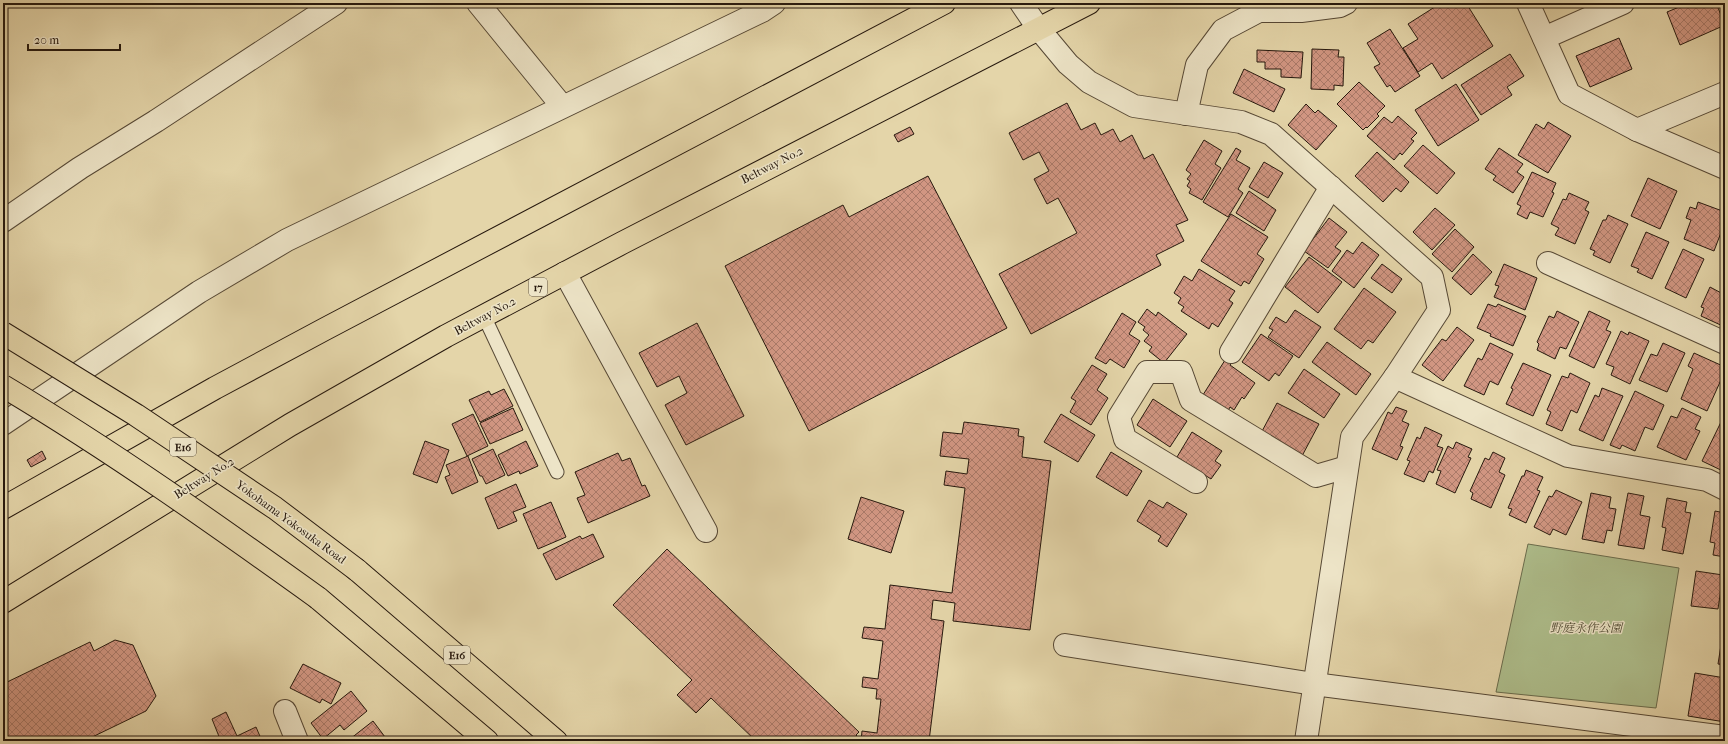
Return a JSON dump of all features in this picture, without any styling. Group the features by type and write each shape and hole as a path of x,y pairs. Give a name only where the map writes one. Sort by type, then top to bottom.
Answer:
{"main road":[{"path":"3,508 215,388 352,314 944,3"},
{"name":"Beltway No.2","path":"3,602 290,425 484,316 1038,28 1089,3"},
{"name":"Yokohama Yokosuka Road","path":"3,333 169,437 275,508 357,570 556,741"},
{"path":"3,386 55,417 208,519 318,598 487,741"}],"street":[{"path":"3,221 80,168 156,121 336,3"},
{"path":"478,3 562,106"},
{"path":"3,424 199,292 287,240 562,106 762,11 774,3"},
{"path":"1020,3 1038,28 1068,64 1089,82 1134,106 1241,122 1271,134 1432,277 1439,310 1395,377 1352,437 1306,741"},
{"path":"1186,114 1197,65 1223,30 1259,11 1301,11 1340,6 1346,3"},
{"path":"1528,3 1569,94 1637,130 1725,168"},
{"path":"1544,38 1622,3"},
{"path":"1637,130 1725,93"},
{"path":"1231,352 1331,187"},
{"path":"1548,263 1725,343"},
{"path":"565,273 706,531"},
{"path":"1196,482 1125,439 1119,417 1147,372 1181,372 1191,400 1316,476 1347,467"},
{"path":"1395,377 1568,456 1707,480 1725,489"},
{"path":"1065,645 1314,684 1725,737"},
{"path":"285,711 297,741"}],"lane":[{"path":"484,316 557,472"}],"green space":[{"name":"野庭永作公園","path":"1528,544 1679,568 1656,708 1496,692"}],"building":[{"path":"1441,3 1466,3 1493,46 1442,79 1432,63 1418,72 1403,48 1418,39 1408,24"},
{"path":"1689,3 1716,3 1725,25 1680,45 1667,12"},
{"path":"1390,29 1420,76 1395,92 1390,85 1387,87 1374,67 1380,64 1367,43"},
{"path":"1619,38 1632,69 1590,87 1576,56"},
{"path":"1312,49 1339,50 1338,57 1344,57 1343,86 1334,85 1334,90 1311,89"},
{"path":"1257,50 1303,52 1301,78 1281,77 1281,69 1265,69 1265,62 1257,62"},
{"path":"1510,54 1524,76 1507,87 1512,95 1481,115 1461,85"},
{"path":"1244,69 1285,89 1274,112 1233,93"},
{"path":"1359,82 1385,106 1377,114 1379,116 1363,130 1337,104"},
{"path":"1456,84 1479,120 1438,146 1415,110"},
{"path":"1067,103 1081,130 1095,123 1101,135 1113,129 1120,142 1132,135 1144,159 1153,154 1188,220 1176,225 1184,241 1156,255 1161,265 1031,334 999,274 1077,233 1058,198 1047,204 1034,179 1049,171 1039,152 1023,160 1009,133"},
{"path":"1306,104 1315,113 1318,110 1337,126 1316,150 1288,125"},
{"path":"1398,116 1417,133 1411,139 1414,141 1402,155 1400,153 1394,160 1367,136 1384,117 1392,123"},
{"path":"1548,122 1571,136 1548,173 1518,155 1536,124 1544,129"},
{"path":"910,127 914,134 898,142 894,135"},
{"path":"1204,140 1222,151 1215,164 1221,168 1202,200 1189,193 1191,189 1187,186 1190,181 1187,179 1191,174 1186,170"},
{"path":"1423,145 1455,173 1437,194 1404,166"},
{"path":"1236,148 1241,151 1236,160 1250,168 1238,189 1243,193 1228,217 1203,202"},
{"path":"1499,148 1523,164 1517,172 1524,177 1513,193 1493,180 1496,176 1485,169"},
{"path":"1377,152 1409,182 1401,192 1396,188 1383,202 1355,176"},
{"path":"1264,162 1283,173 1268,198 1249,187"},
{"path":"1532,172 1556,183 1552,192 1554,193 1543,217 1530,212 1527,219 1517,214 1521,206 1517,204"},
{"path":"928,176 1007,328 809,431 725,266 843,205 849,217"},
{"path":"1648,178 1677,191 1660,229 1631,216"},
{"path":"1249,191 1276,210 1264,231 1236,213"},
{"path":"1569,193 1589,202 1585,210 1589,212 1575,244 1555,235 1559,228 1551,224 1563,199 1566,200"},
{"path":"1698,202 1725,212 1725,222 1714,251 1684,239 1691,220 1686,218 1690,207 1696,209"},
{"path":"1435,208 1455,225 1432,250 1413,232"},
{"path":"1231,214 1268,237 1257,254 1264,259 1249,284 1244,281 1241,286 1201,261"},
{"path":"1608,215 1628,224 1610,263 1593,255 1595,251 1590,249 1603,220 1606,220"},
{"path":"1329,218 1347,232 1335,247 1341,251 1328,268 1304,251"},
{"path":"1455,229 1474,247 1452,272 1432,254"},
{"path":"1646,232 1669,242 1652,279 1637,272 1639,269 1631,266"},
{"path":"1362,242 1379,255 1354,288 1332,271 1347,250 1353,254"},
{"path":"1683,249 1704,259 1686,298 1665,288"},
{"path":"1473,254 1492,272 1471,295 1452,278"},
{"path":"1309,257 1342,282 1318,313 1285,287"},
{"path":"1382,264 1402,279 1392,293 1371,278"},
{"path":"1504,264 1537,278 1525,310 1494,297 1499,286 1495,285"},
{"path":"1199,269 1235,291 1229,300 1233,303 1218,327 1212,323 1209,329 1181,311 1184,307 1178,303 1181,298 1174,293 1184,276 1192,281"},
{"path":"1710,287 1725,295 1725,327 1701,316 1704,308 1701,307"},
{"path":"1364,288 1396,312 1373,343 1368,340 1361,349 1334,329"},
{"path":"1488,304 1496,307 1498,304 1526,316 1513,346 1490,336 1491,334 1477,328"},
{"path":"1147,309 1156,316 1158,312 1187,334 1164,363 1149,351 1152,347 1144,341 1149,335 1143,330 1145,327 1138,322"},
{"path":"1295,310 1321,327 1299,358 1268,337 1273,330 1269,328 1276,317 1286,323"},
{"path":"1557,311 1579,322 1566,349 1560,347 1555,359 1537,350 1539,344 1537,342 1549,316 1554,318"},
{"path":"1589,311 1610,321 1606,330 1611,332 1594,368 1569,356"},
{"path":"1122,313 1136,322 1129,334 1140,341 1124,368 1110,359 1106,364 1095,358"},
{"path":"697,323 744,416 686,445 665,405 687,393 679,376 657,387 639,353"},
{"path":"1457,327 1474,340 1443,381 1422,365 1442,339 1446,341"},
{"path":"1621,331 1628,335 1629,332 1649,341 1630,384 1611,375 1614,367 1606,364"},
{"path":"1261,334 1293,356 1279,376 1275,373 1269,381 1242,362"},
{"path":"1327,342 1371,374 1356,395 1312,362"},
{"path":"1490,343 1513,354 1498,385 1490,381 1484,395 1464,386 1478,358 1482,360"},
{"path":"1663,343 1685,353 1667,392 1639,380 1651,354 1657,356"},
{"path":"1694,353 1725,367 1725,371 1707,411 1681,399 1693,369 1688,366"},
{"path":"1227,357 1233,361 1230,365 1255,383 1244,399 1242,397 1234,410 1230,407 1228,411 1201,398"},
{"path":"1523,363 1551,375 1533,416 1506,404 1513,389 1511,388"},
{"path":"1092,365 1107,374 1097,390 1108,398 1091,425 1070,412 1076,401 1071,398"},
{"path":"1304,369 1340,394 1324,418 1288,393"},
{"path":"1570,373 1590,383 1577,413 1571,410 1562,431 1546,424 1551,412 1547,410 1562,376 1568,378"},
{"path":"1602,388 1623,396 1603,441 1579,430 1595,395 1599,397"},
{"path":"504,389 513,406 480,422 469,400 489,391 491,395"},
{"path":"1635,391 1664,405 1653,430 1645,427 1635,451 1622,445 1620,449 1610,445"},
{"path":"1153,399 1187,421 1170,447 1137,425"},
{"path":"1277,403 1319,424 1302,456 1260,435"},
{"path":"1396,407 1407,411 1402,421 1409,424 1400,446 1403,447 1397,460 1372,449 1388,412 1392,414"},
{"path":"513,408 523,430 490,444 480,423"},
{"path":"1682,408 1701,417 1695,429 1700,431 1686,460 1657,447 1671,416 1677,418"},
{"path":"473,414 488,446 467,456 452,424"},
{"path":"1061,414 1095,435 1078,462 1044,442"},
{"path":"964,422 1019,429 1018,436 1024,437 1022,457 1051,461 1030,630 953,621 955,603 933,600 931,619 944,621 929,741 861,741 862,731 877,733 881,699 876,699 877,689 862,687 863,677 878,679 883,641 862,638 864,627 885,629 890,585 952,593 965,488 944,485 946,471 967,474 969,459 940,456 943,432 962,434"},
{"path":"1721,422 1725,424 1725,472 1702,461"},
{"path":"1425,427 1442,435 1437,446 1443,448 1433,473 1429,471 1424,482 1404,474 1410,461 1407,460 1417,437 1420,439"},
{"path":"1192,432 1222,451 1215,461 1221,465 1211,479 1177,457"},
{"path":"425,441 449,450 437,483 413,474"},
{"path":"526,441 538,466 520,474 519,471 508,476 498,455"},
{"path":"1456,442 1472,449 1468,457 1471,458 1455,493 1436,484 1441,471 1437,470 1448,446 1453,449"},
{"path":"493,449 505,475 486,484 482,476 480,476 472,459"},
{"path":"42,451 46,459 31,467 27,460"},
{"path":"1111,452 1142,471 1127,496 1096,477"},
{"path":"1493,452 1505,458 1499,472 1505,475 1491,508 1471,499 1473,493 1470,491 1485,458 1489,460"},
{"path":"618,453 622,461 630,458 642,486 645,485 650,496 588,523 577,498 585,495 575,472"},
{"path":"468,456 478,482 452,494 445,477 450,475 446,465"},
{"path":"1526,470 1543,477 1537,490 1540,491 1526,523 1509,515 1512,509 1508,508"},
{"path":"516,484 526,507 513,512 517,521 498,529 485,498"},
{"path":"1556,490 1582,502 1566,535 1553,529 1550,535 1534,527 1549,496 1552,497"},
{"path":"1591,493 1611,497 1609,508 1616,509 1612,531 1607,530 1604,543 1582,539"},
{"path":"1628,493 1644,496 1640,515 1650,517 1644,549 1618,545"},
{"path":"861,497 904,511 891,553 848,539"},
{"path":"1667,498 1687,502 1685,512 1691,513 1683,554 1662,550 1666,528 1662,527"},
{"path":"1149,500 1163,508 1167,502 1187,514 1167,547 1158,541 1161,536 1137,521"},
{"path":"551,502 566,537 538,549 523,514"},
{"path":"1715,511 1725,513 1725,557 1713,555 1715,543 1710,542"},
{"path":"593,534 604,557 556,580 543,554 580,536 582,539"},
{"path":"667,549 859,732 856,735 860,739 858,741 756,741 711,698 696,713 677,695 692,680 613,605"},
{"path":"1696,571 1723,575 1718,609 1691,606"},
{"path":"1725,626 1725,665 1718,664"},
{"path":"115,640 133,645 156,696 146,711 84,741 3,741 3,684 90,642 94,651"},
{"path":"303,664 341,683 331,704 322,699 320,703 290,688"},
{"path":"1695,673 1725,678 1725,722 1688,716"},
{"path":"351,691 367,711 344,730 340,725 323,739 311,723"},
{"path":"226,712 237,736 256,727 262,741 217,741 220,739 212,719"},
{"path":"373,721 388,741 352,741 350,739"}]}
